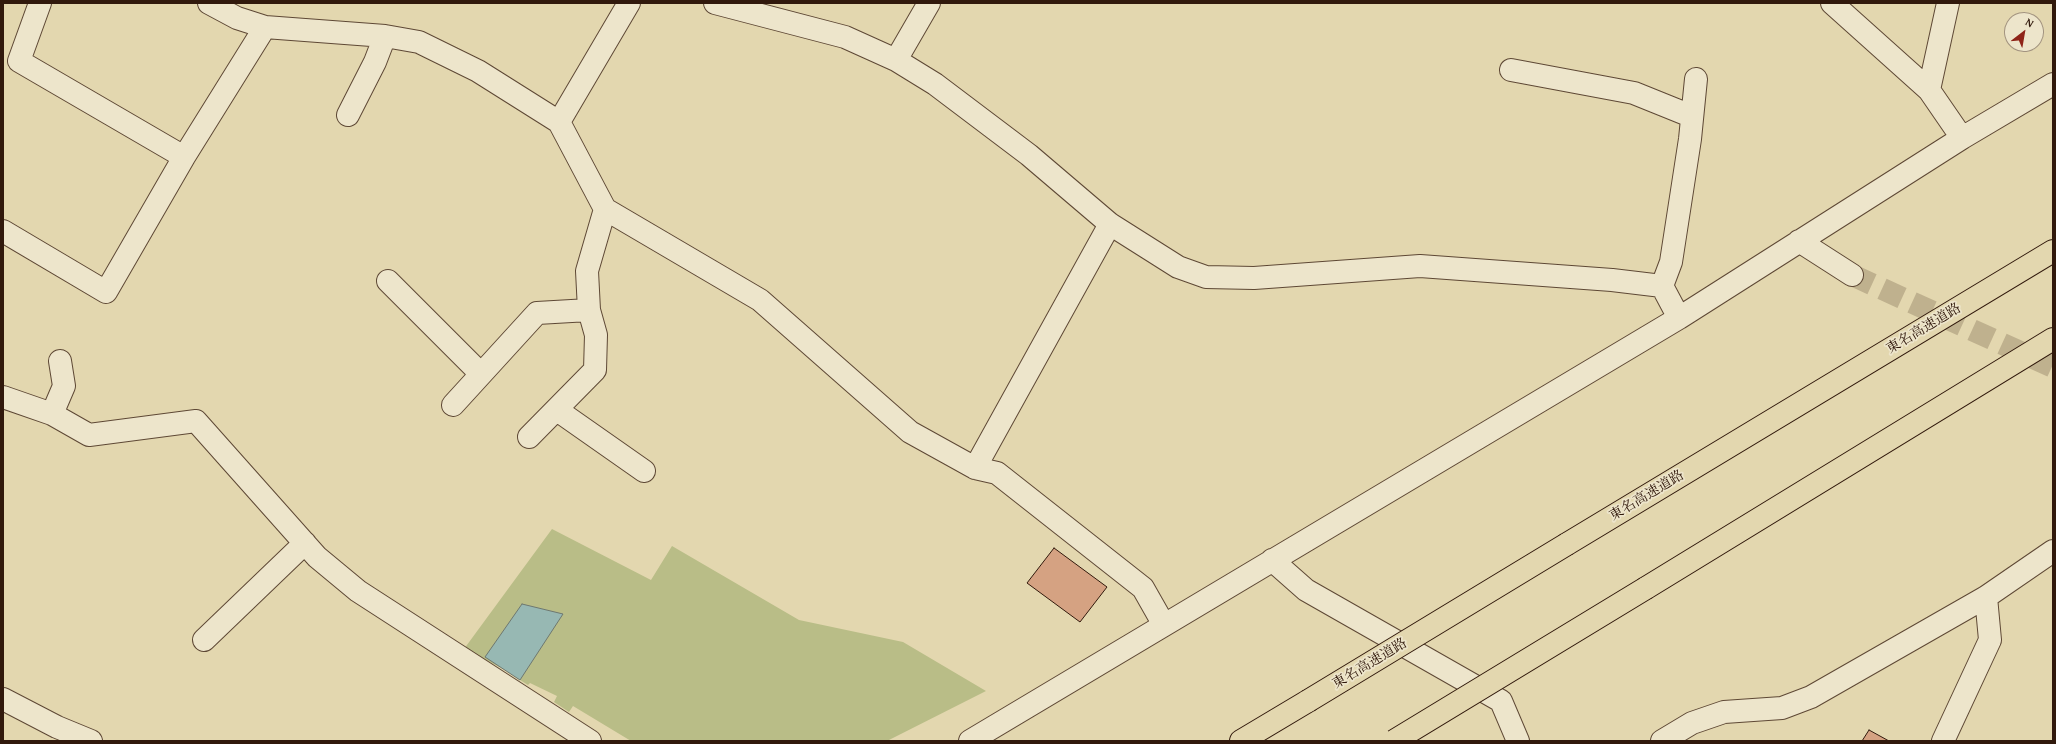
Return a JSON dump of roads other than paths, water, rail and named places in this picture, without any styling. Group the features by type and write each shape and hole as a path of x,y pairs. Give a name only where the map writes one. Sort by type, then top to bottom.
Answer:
{"highway":[{"name":"東名高速道路","path":"1241,741 2053,251"},
{"path":"1394,741 2053,339"}],"street":[{"path":"40,3 19,61 184,157"},
{"path":"209,3 237,18 265,27 385,36 419,42 478,71 559,122 605,209 760,300 910,432 975,468 997,473 1143,588 1164,625"},
{"path":"559,122 629,3"},
{"path":"715,3 845,37 896,60 935,84 1029,155 1110,224 1178,266 1206,277 1254,278 1420,266 1612,280 1662,286"},
{"path":"896,60 929,3"},
{"path":"1832,3 1929,90 1962,138"},
{"path":"1929,90 1948,3"},
{"path":"3,231 106,292 184,157 265,27"},
{"path":"348,115 375,62 385,36"},
{"path":"1511,70 1634,93 1691,116"},
{"path":"1679,318 1662,286 1671,262 1690,139 1691,116 1696,79"},
{"path":"970,741 1679,318 1962,138 2053,84"},
{"path":"529,437 595,370 596,335 589,310 587,271 605,209"},
{"path":"975,468 1110,224"},
{"path":"1799,241 1852,275"},
{"path":"388,281 480,373"},
{"path":"453,405 480,373 537,313 589,310"},
{"path":"52,414 64,386 60,361"},
{"path":"3,397 52,414 89,435 196,421 317,557 358,591 590,741"},
{"path":"557,410 644,471"},
{"path":"204,640 305,543"},
{"path":"1662,741 1692,723 1724,712 1782,708 1811,697 1986,597 2053,551"},
{"path":"1272,560 1306,590 1501,701 1518,741"},
{"path":"1943,741 1990,640 1986,597"},
{"path":"3,699 57,727 91,741"}],"water":[{"path":"522,604 563,614 520,680 485,657"}],"tunnel":[{"path":"1852,275 2053,367"}]}
